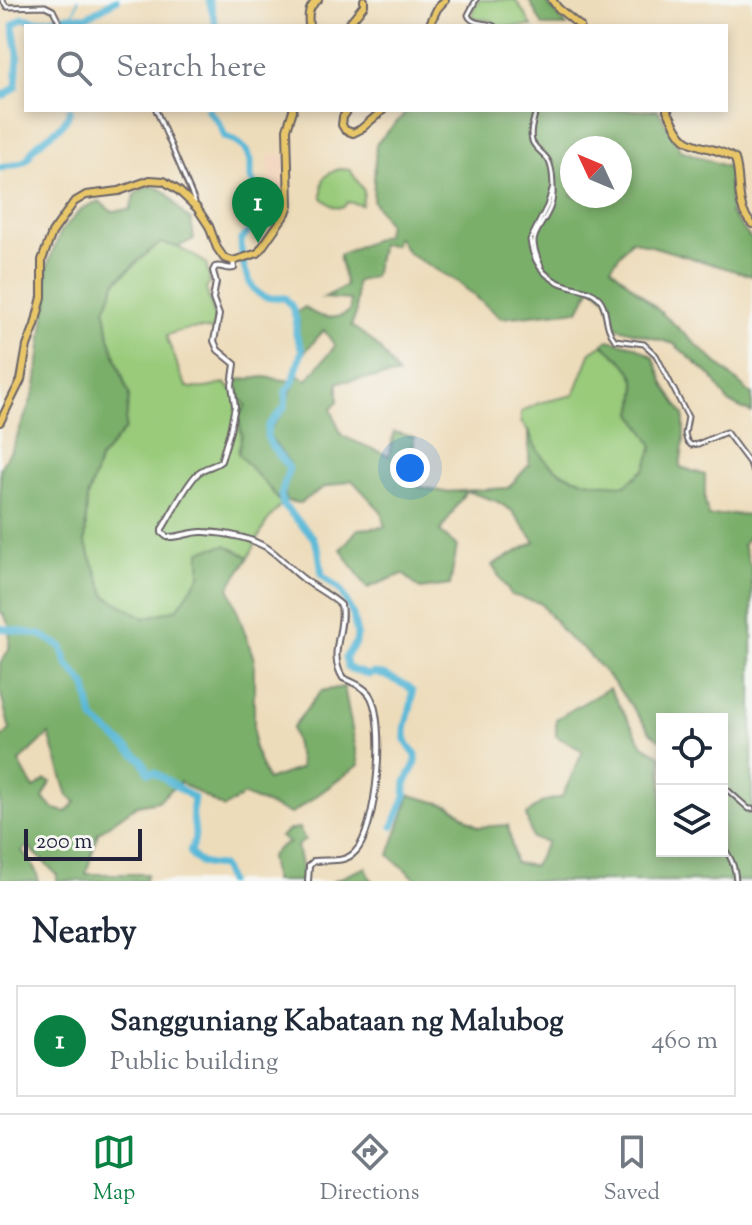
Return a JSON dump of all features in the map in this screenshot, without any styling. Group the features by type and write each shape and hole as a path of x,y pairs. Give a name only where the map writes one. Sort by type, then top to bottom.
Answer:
{"main road":[{"path":"309,24 308,12 318,0"},
{"path":"349,24 364,5 364,0"},
{"path":"430,24 445,0"},
{"path":"552,0 578,24"},
{"path":"0,422 21,380 27,346 42,297 42,260 52,233 74,202 86,195 119,191 150,180 164,181 179,191 201,215 224,258 236,260 258,253 284,218 289,205 287,129 292,112"},
{"path":"347,112 342,125 353,133 381,112"},
{"path":"668,112 684,138 735,159 739,169 739,198 752,224"}],"street":[{"path":"2,0 7,7 45,6 53,10 60,24"},
{"path":"476,0 468,15 470,20 490,24"},
{"path":"157,112 201,215"},
{"path":"536,112 532,138 551,168 553,186 530,240 536,263 559,283 596,295 603,302 609,333 615,340 644,344 656,355 688,417 685,434 691,445 726,432 752,470"},
{"path":"236,260 234,268 218,266 213,271 216,285 213,299 219,315 214,341 218,350 235,364 236,370 232,385 235,401 230,431 221,461 218,465 199,471 162,533 173,538 193,531 204,532 257,543 341,605 342,620 335,663 343,678 369,693 375,706 379,750 377,778 369,821 357,851 349,858 314,861 309,866 308,881"},
{"path":"728,790 752,809"},
{"path":"728,854 735,869 736,881"}],"shaded area":[{"path":"285,154 286,206 271,206 268,155"}],"green space":[{"path":"479,0 516,0 531,24 495,24 490,20 477,19 472,16"},
{"path":"529,0 544,0 565,24 542,24"},
{"path":"406,112 659,112 680,150 730,168 730,213 752,240 752,276 631,240 611,267 752,395 752,413 728,402 713,378 674,344 615,327 607,299 592,285 579,310 501,318 459,283 409,254 398,238 395,245 381,244 374,276 356,282 356,314 351,326 378,347 398,375 338,382 338,401 331,409 342,436 389,456 394,432 414,437 412,485 444,492 508,488 529,465 529,430 543,458 566,474 594,482 625,485 645,469 653,446 633,413 636,389 632,373 603,344 608,340 635,346 653,357 665,386 684,415 680,467 705,475 705,502 709,517 752,515 752,530 743,545 752,570 752,881 418,881 389,855 410,795 451,806 478,827 508,825 515,863 534,866 547,842 532,838 526,815 542,802 562,797 583,751 556,736 556,719 609,688 643,745 656,753 656,857 728,857 728,713 656,713 656,737 651,733 615,684 584,649 569,639 540,603 511,595 492,565 535,542 512,511 496,501 466,491 440,532 457,546 450,585 420,589 403,574 367,588 341,549 358,529 385,527 381,511 352,480 323,488 300,503 286,501 290,464 269,435 269,430 287,408 298,375 307,380 335,346 324,330 304,353 296,313 305,307 327,317 350,311 350,300 323,298 346,286 339,255 385,235 388,224 373,201 376,144"},
{"path":"339,169 350,170 364,191 362,205 348,202 342,208 334,207 322,198 324,179"},
{"path":"149,186 166,193 191,220 194,239 178,247 161,243 148,252 116,281 105,310 109,337 129,395 125,429 100,459 87,498 85,542 106,596 145,618 177,609 200,576 200,551 226,545 249,557 229,587 254,659 254,748 267,780 301,768 292,728 321,691 344,687 359,765 291,814 244,795 224,808 180,782 158,801 137,805 98,833 86,874 147,874 145,881 57,881 57,875 28,846 22,851 35,869 38,881 0,881 0,739 10,730 0,691 0,663 9,650 10,626 0,610 0,468 13,447 36,387 48,264 61,231 83,208 99,201 111,211 130,210 135,194","holes":["49,734 68,796 76,802 66,812 54,809 43,798 51,782 45,780 34,789 19,762"]},
{"path":"161,243 178,247 206,263 210,282 206,289 215,318 213,330 190,329 167,335 182,378 187,387 192,388 224,383 240,396 246,405 238,417 242,435 239,453 281,504 266,523 249,557 226,545 177,609 145,618 106,596 85,542 87,498 100,459 125,429 129,395 109,337 105,310 116,282"},
{"path":"603,344 632,373 636,389 633,413 654,446 645,469 625,485 588,482 564,474 544,459 521,422 521,412 539,403 574,395 591,352"},
{"path":"264,377 292,381 284,393 283,407 267,425 265,433 272,450 288,468 282,482 281,504 238,453 242,435 238,417 246,405 235,393 236,384 239,380"},
{"path":"299,828 305,840 297,846 304,881 274,881 270,857 279,847 289,843 280,837 289,830"},
{"path":"366,867 373,881 333,881"}],"waterway":[{"path":"76,17 74,12 78,0"},
{"path":"0,94 3,96 16,87 18,55 13,25 23,18 37,21 86,17 116,0"},
{"path":"209,0 215,24"},
{"path":"0,168 26,160 33,149 64,122 69,112"},
{"path":"210,112 225,137 245,149 251,160 251,179 264,207 264,215 241,240 249,281 267,298 285,298 292,307 302,350 293,382 286,391 285,407 268,426 267,436 271,445 289,468 281,495 283,505 313,537 322,575 341,591 353,615 357,635 345,658 348,668 368,675 386,676 412,690 405,731 416,762 406,782 405,797 393,826"},
{"path":"0,628 41,635 62,647 67,664 86,686 93,719 142,760 149,773 154,772 194,798 192,856 207,865 222,866 228,881"}],"place":[{"name":"Sangguniang Kabataan ng Malubog","path":"258,243"}]}
